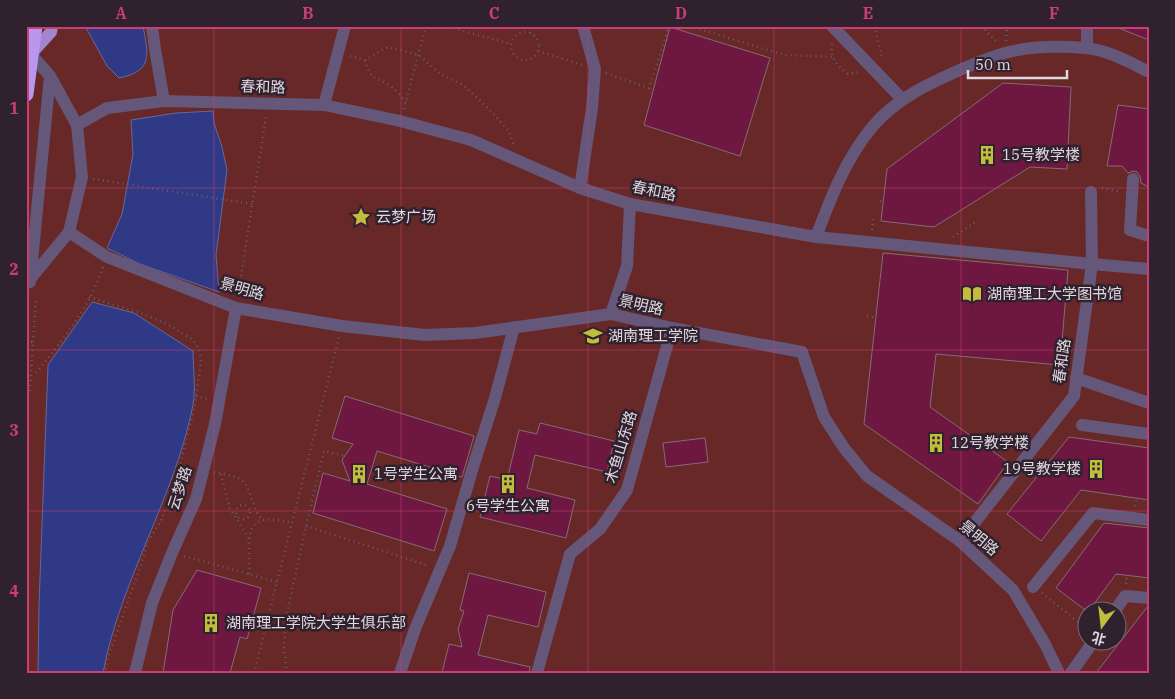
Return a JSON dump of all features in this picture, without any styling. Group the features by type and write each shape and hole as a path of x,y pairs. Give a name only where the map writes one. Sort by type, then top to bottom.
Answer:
{"highway":[{"path":"26,94 35,26"}],"main road":[{"path":"31,54 51,32 52,26"}],"lane":[{"path":"152,26 164,101"},
{"path":"324,105 345,26"},
{"path":"580,188 592,108 595,69 583,26"},
{"path":"1086,48 1087,26"},
{"path":"834,29 902,99"},
{"path":"816,237 831,197 855,150 874,124 902,99 936,80 1006,52 1042,48 1086,48 1123,58 1149,72"},
{"path":"28,283 69,232 82,177 77,125 50,76 31,54"},
{"path":"28,283 50,76"},
{"name":"春和路","path":"77,125 107,108 164,101 324,105 400,121 471,140 580,188 630,204 816,237 1092,264"},
{"path":"1133,179 1130,230 1149,236"},
{"name":"春和路","path":"960,542 1074,396 1092,264 1095,189"},
{"path":"611,314 627,266 630,204"},
{"name":"景明路","path":"69,232 107,257 236,308 342,326 425,335 475,333 611,314 672,328 802,352 824,417 844,448 867,476 960,542 1013,590 1045,644 1059,673"},
{"path":"1092,264 1149,269"},
{"name":"云梦路","path":"136,673 152,603 196,499 215,424 236,308"},
{"path":"400,673 415,629 450,546 495,398 514,327"},
{"name":"木鱼山东路","path":"537,673 570,554 600,528 627,490 672,328"},
{"path":"1076,378 1149,403"},
{"path":"1082,425 1149,434"},
{"path":"1034,587 1093,513 1149,520"},
{"path":"1121,602 1125,596 1149,598"},
{"path":"1072,673 1086,652"}],"path":[{"path":"400,121 426,26"},
{"path":"444,26 512,44"},
{"path":"530,33 532,26"},
{"path":"538,51 649,88 669,26"},
{"path":"690,26 784,55 833,57"},
{"path":"834,29 831,51 836,65 848,74 859,74 882,55 876,34 877,26"},
{"path":"982,26 1006,52"},
{"path":"525,32 530,33 536,38 539,47 538,51 531,58 522,60 514,55 511,47 512,44 517,35 525,32"},
{"path":"338,53 365,60 388,47 419,55 440,74 463,85 485,105 508,130 522,162"},
{"path":"365,60 369,72 377,80 391,86 406,102"},
{"path":"236,308 268,104"},
{"path":"82,177 252,204"},
{"path":"1095,189 1132,195"},
{"path":"935,250 977,221"},
{"path":"36,373 57,347 89,297 107,257"},
{"path":"89,297 143,314 169,325 193,340 200,351 201,362 194,410 176,480 161,521 148,542 107,660 105,673"},
{"path":"30,391 36,300"},
{"path":"867,316 876,318"},
{"path":"254,673 342,326"},
{"path":"26,342 33,342"},
{"path":"287,673 284,648 286,618 324,451 345,456"},
{"path":"204,469 240,478 245,484 257,515 262,519 292,522"},
{"path":"220,473 223,478 229,507 250,540"},
{"path":"244,505 249,509 250,514 246,518 235,514 237,509 244,505"},
{"path":"249,509 254,508"},
{"path":"249,574 250,535 255,523 262,519"},
{"path":"306,526 440,570"},
{"path":"172,553 277,582"},
{"path":"1034,587 1078,622"}],"shaded area":[{"name":"湖南理工学院","path":"26,26 1149,26 1149,673 26,673"},
{"path":"85,26 143,26 147,53 143,66 130,75 119,78 107,66"},
{"path":"213,111 214,123 227,170 216,255 219,292 140,264 107,248 122,214 133,154 131,120 176,113"},
{"path":"92,302 134,313 193,351 193,405 174,473 122,605 103,673 38,673 48,365"}],"building":[{"path":"1149,26 1149,40 1116,27"},
{"path":"670,27 770,58 740,156 644,125"},
{"name":"15号教学楼","path":"1003,83 1071,87 1067,169 1030,167 934,227 881,221 887,169"},
{"path":"1118,105 1149,109 1149,187 1141,183 1137,172 1128,173 1122,166 1107,166"},
{"name":"湖南理工大学图书馆","path":"883,253 1068,270 1060,365 936,354 930,407 1008,462 978,504 864,424"},
{"name":"1号学生公寓","path":"345,396 474,436 462,477 377,451 367,484 447,509 434,551 313,513 323,473 350,481 342,460 353,444 332,438"},
{"name":"6号学生公寓","path":"540,423 614,441 607,472 535,455 527,488 575,500 566,538 480,517 490,476 507,480 519,430 537,434"},
{"name":"19号教学楼","path":"1069,437 1149,448 1149,500 1081,490 1041,541 1007,514"},
{"path":"705,438 708,462 666,467 663,443"},
{"path":"1104,523 1149,528 1149,578 1116,574 1095,602 1078,602 1078,604 1056,588"},
{"name":"湖南理工学院大学生俱乐部","path":"197,570 261,588 247,639 240,637 230,673 163,673 173,610"},
{"path":"469,573 546,592 538,627 488,615 478,655 530,667 529,673 442,673 449,644 462,647 458,629 464,611 460,610"},
{"path":"1148,606 1149,673 1096,673 1112,652 1128,652 1128,632"}],"place":[{"name":"15号教学楼","path":"987,155"},
{"name":"云梦广场","path":"361,217"},
{"name":"湖南理工大学图书馆","path":"972,294"},
{"name":"湖南理工学院","path":"593,336"},
{"name":"12号教学楼","path":"936,443"},
{"name":"19号教学楼","path":"1096,469"},
{"name":"1号学生公寓","path":"359,474"},
{"name":"6号学生公寓","path":"508,484"},
{"name":"湖南理工学院大学生俱乐部","path":"211,623"}]}
